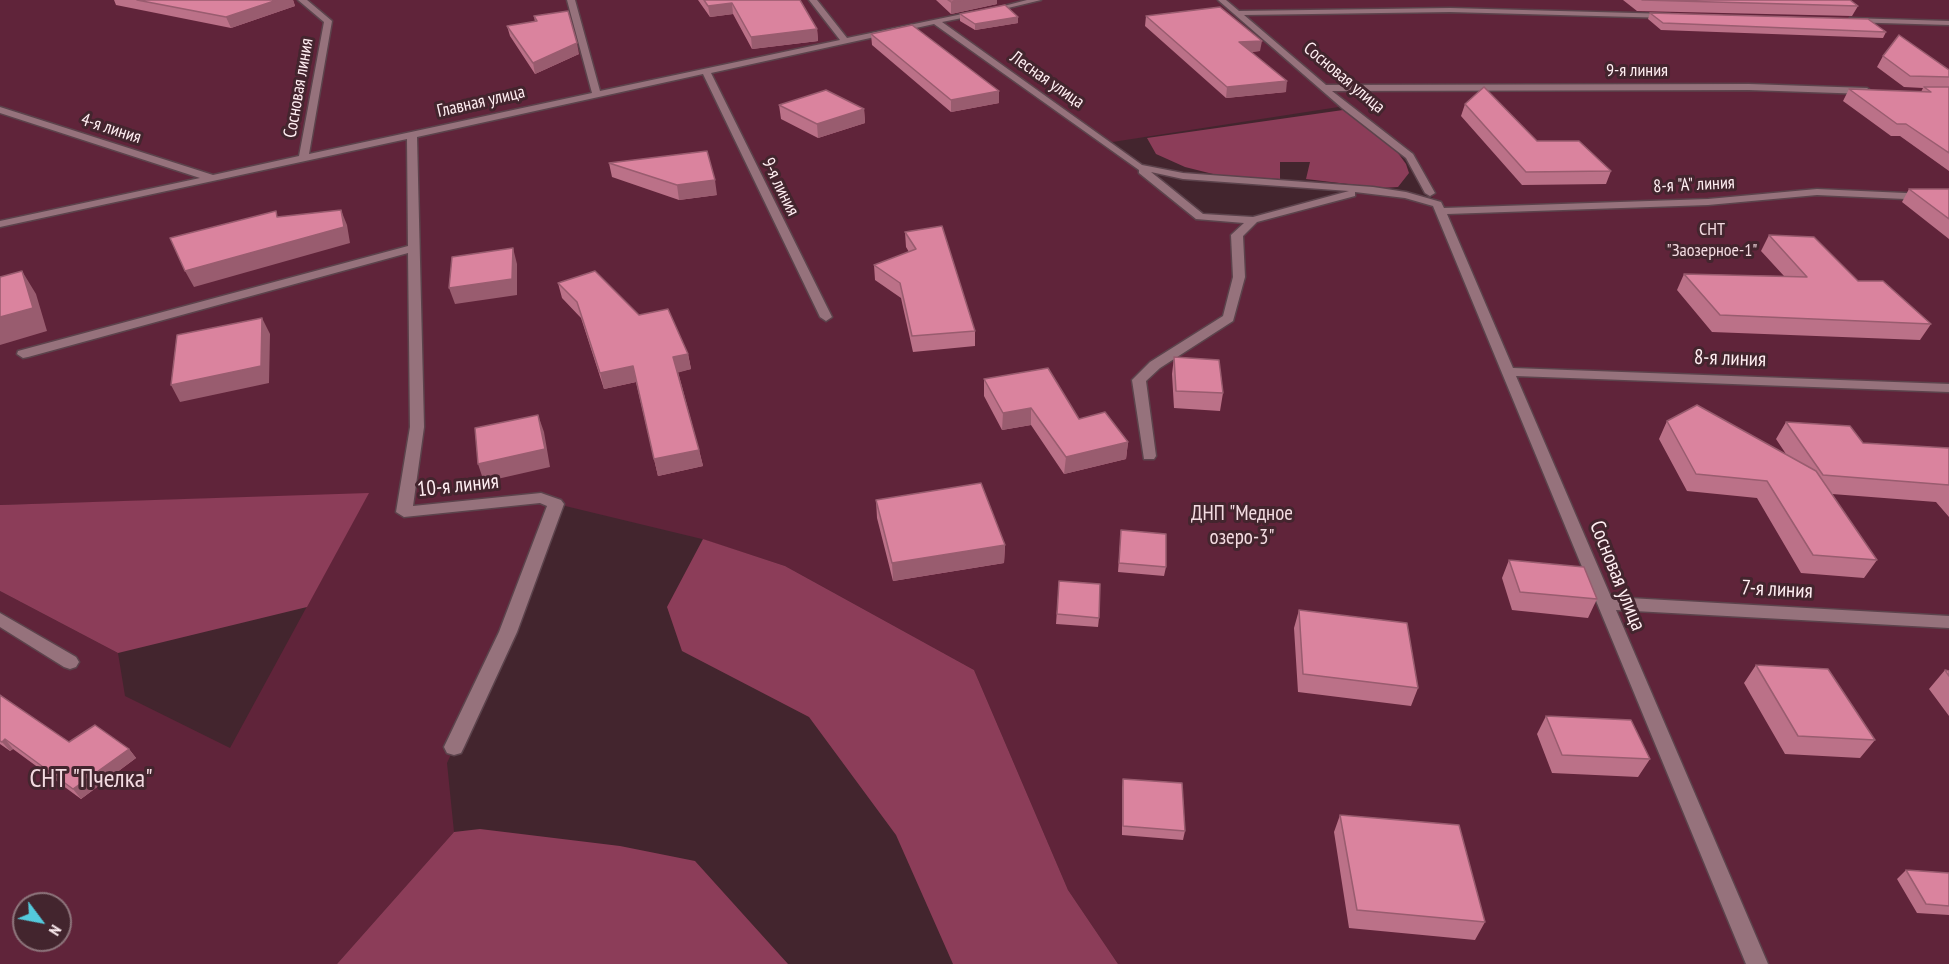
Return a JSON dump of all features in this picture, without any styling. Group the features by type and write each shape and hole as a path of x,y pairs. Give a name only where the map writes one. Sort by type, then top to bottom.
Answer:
{"street":[{"path":"291,0 304,2"},
{"path":"571,0 596,93"},
{"path":"813,0 845,41"},
{"path":"1004,7 1034,0"},
{"name":"Сосновая улица","path":"1222,0 1324,88 1410,156 1436,203 1510,372 1603,603 1757,964"},
{"name":"Сосновая линия","path":"303,159 328,21 304,2"},
{"path":"1238,13 1450,10 1676,16"},
{"name":"Главная улица","path":"0,224 969,14"},
{"path":"1842,20 1949,23"},
{"name":"Лесная улица","path":"935,21 1138,167 1200,217 1253,220 1362,191"},
{"name":"9-я линия","path":"705,70 826,317"},
{"name":"9-я линия","path":"1324,88 1755,87 1879,92"},
{"name":"4-я линия","path":"0,110 212,178"},
{"name":"10-я линия","path":"412,134 417,427 404,512 541,498 556,504 508,632 454,747"},
{"name":"Лесная улица","path":"1138,167 1183,176 1406,195 1436,203"},
{"name":"8-я \"А\" линия","path":"1436,203 1708,202 1817,192 1949,198"},
{"path":"1149,456 1139,380 1155,365 1229,318 1239,277 1238,235 1253,220"},
{"path":"23,354 415,248"},
{"name":"8-я линия","path":"1510,372 1949,388"},
{"name":"7-я линия","path":"1603,603 1949,622"},
{"path":"0,619 70,662"}],"green space":[{"name":"ДНП \"Медное озеро-3\"","path":"0,0 1949,0 1949,964 1118,964 1068,890 974,670 785,566 702,539 557,504 506,636 447,763 454,832 337,964 0,964 0,591 118,653 125,696 230,748 368,494 0,505","holes":["1345,106 1410,156 1436,204 1373,190 1253,220 1200,217 1106,143"]}],"shaded area":[{"path":"1343,110 1395,149 1406,164 1409,173 1398,187 1381,188 1306,179 1310,162 1280,162 1280,179 1225,177 1185,167 1156,154 1147,138"},
{"path":"369,493 307,607 118,653 0,591 0,505"},
{"path":"703,539 785,566 974,670 1068,890 1118,964 953,964 896,835 809,717 682,651 667,607"},
{"path":"480,829 620,846 695,861 788,964 337,964 454,832"}],"building":[{"path":"137,0 277,0 226,17"},
{"path":"704,0 800,0 817,29 751,37 732,3 708,6"},
{"path":"1642,0 1850,0 1858,6"},
{"path":"1005,5 1018,17 975,24 960,14"},
{"path":"1220,7 1262,41 1239,42 1287,81 1227,87 1146,16"},
{"path":"568,11 577,43 533,63 507,26 537,21 534,16"},
{"path":"1650,13 1868,19 1886,32 1663,23"},
{"path":"912,25 999,91 951,100 871,34"},
{"path":"1899,35 1949,70 1949,77 1910,76 1883,56"},
{"path":"1484,87 1537,141 1579,141 1611,171 1526,172 1465,104"},
{"path":"1924,87 1949,87 1949,153 1906,124 1897,124 1849,89 1931,92"},
{"path":"826,90 864,109 817,124 779,105"},
{"path":"707,151 715,180 677,185 609,163"},
{"path":"1909,189 1949,189 1949,219"},
{"path":"341,210 344,227 185,271 170,238 276,211 277,217"},
{"path":"942,226 975,331 912,336 900,283 874,265 916,249 905,232"},
{"path":"1769,235 1814,237 1858,281 1883,281 1931,324 1720,315 1684,274 1807,277"},
{"path":"513,248 512,279 449,288 452,257"},
{"path":"22,271 33,308 0,317 0,277"},
{"path":"595,271 639,315 668,309 688,354 673,357 699,450 654,459 633,366 600,373 577,302 558,283"},
{"path":"262,318 261,366 171,385 177,335"},
{"path":"1174,357 1219,360 1223,393 1176,391"},
{"path":"1048,368 1079,419 1105,412 1128,442 1066,457 1031,408 1003,413 984,379"},
{"path":"1697,405 1816,471 1877,560 1813,555 1767,481 1696,474 1667,421"},
{"path":"538,415 545,449 478,464 475,428"},
{"path":"1786,422 1850,426 1863,443 1949,448 1949,485 1823,475"},
{"path":"981,483 1005,545 892,563 876,500"},
{"path":"1121,530 1166,534 1166,567 1119,563"},
{"path":"1509,560 1584,567 1597,599 1520,592"},
{"path":"1059,581 1100,584 1099,618 1057,614"},
{"path":"1299,610 1407,623 1418,688 1303,674"},
{"path":"1756,665 1828,669 1875,740 1798,736"},
{"path":"0,695 69,742 95,725 129,749 73,789 5,739 0,741"},
{"path":"1546,716 1631,720 1650,759 1562,755"},
{"path":"1123,779 1182,783 1185,831 1123,826"},
{"path":"1340,815 1459,825 1485,922 1357,910"},
{"path":"1906,870 1949,873 1949,906 1926,904"}],"park label":[{"name":"СНТ \"Заозерное-1\"","path":"1712,240"},
{"name":"СНТ \"Пчелка\"","path":"91,780"}]}
